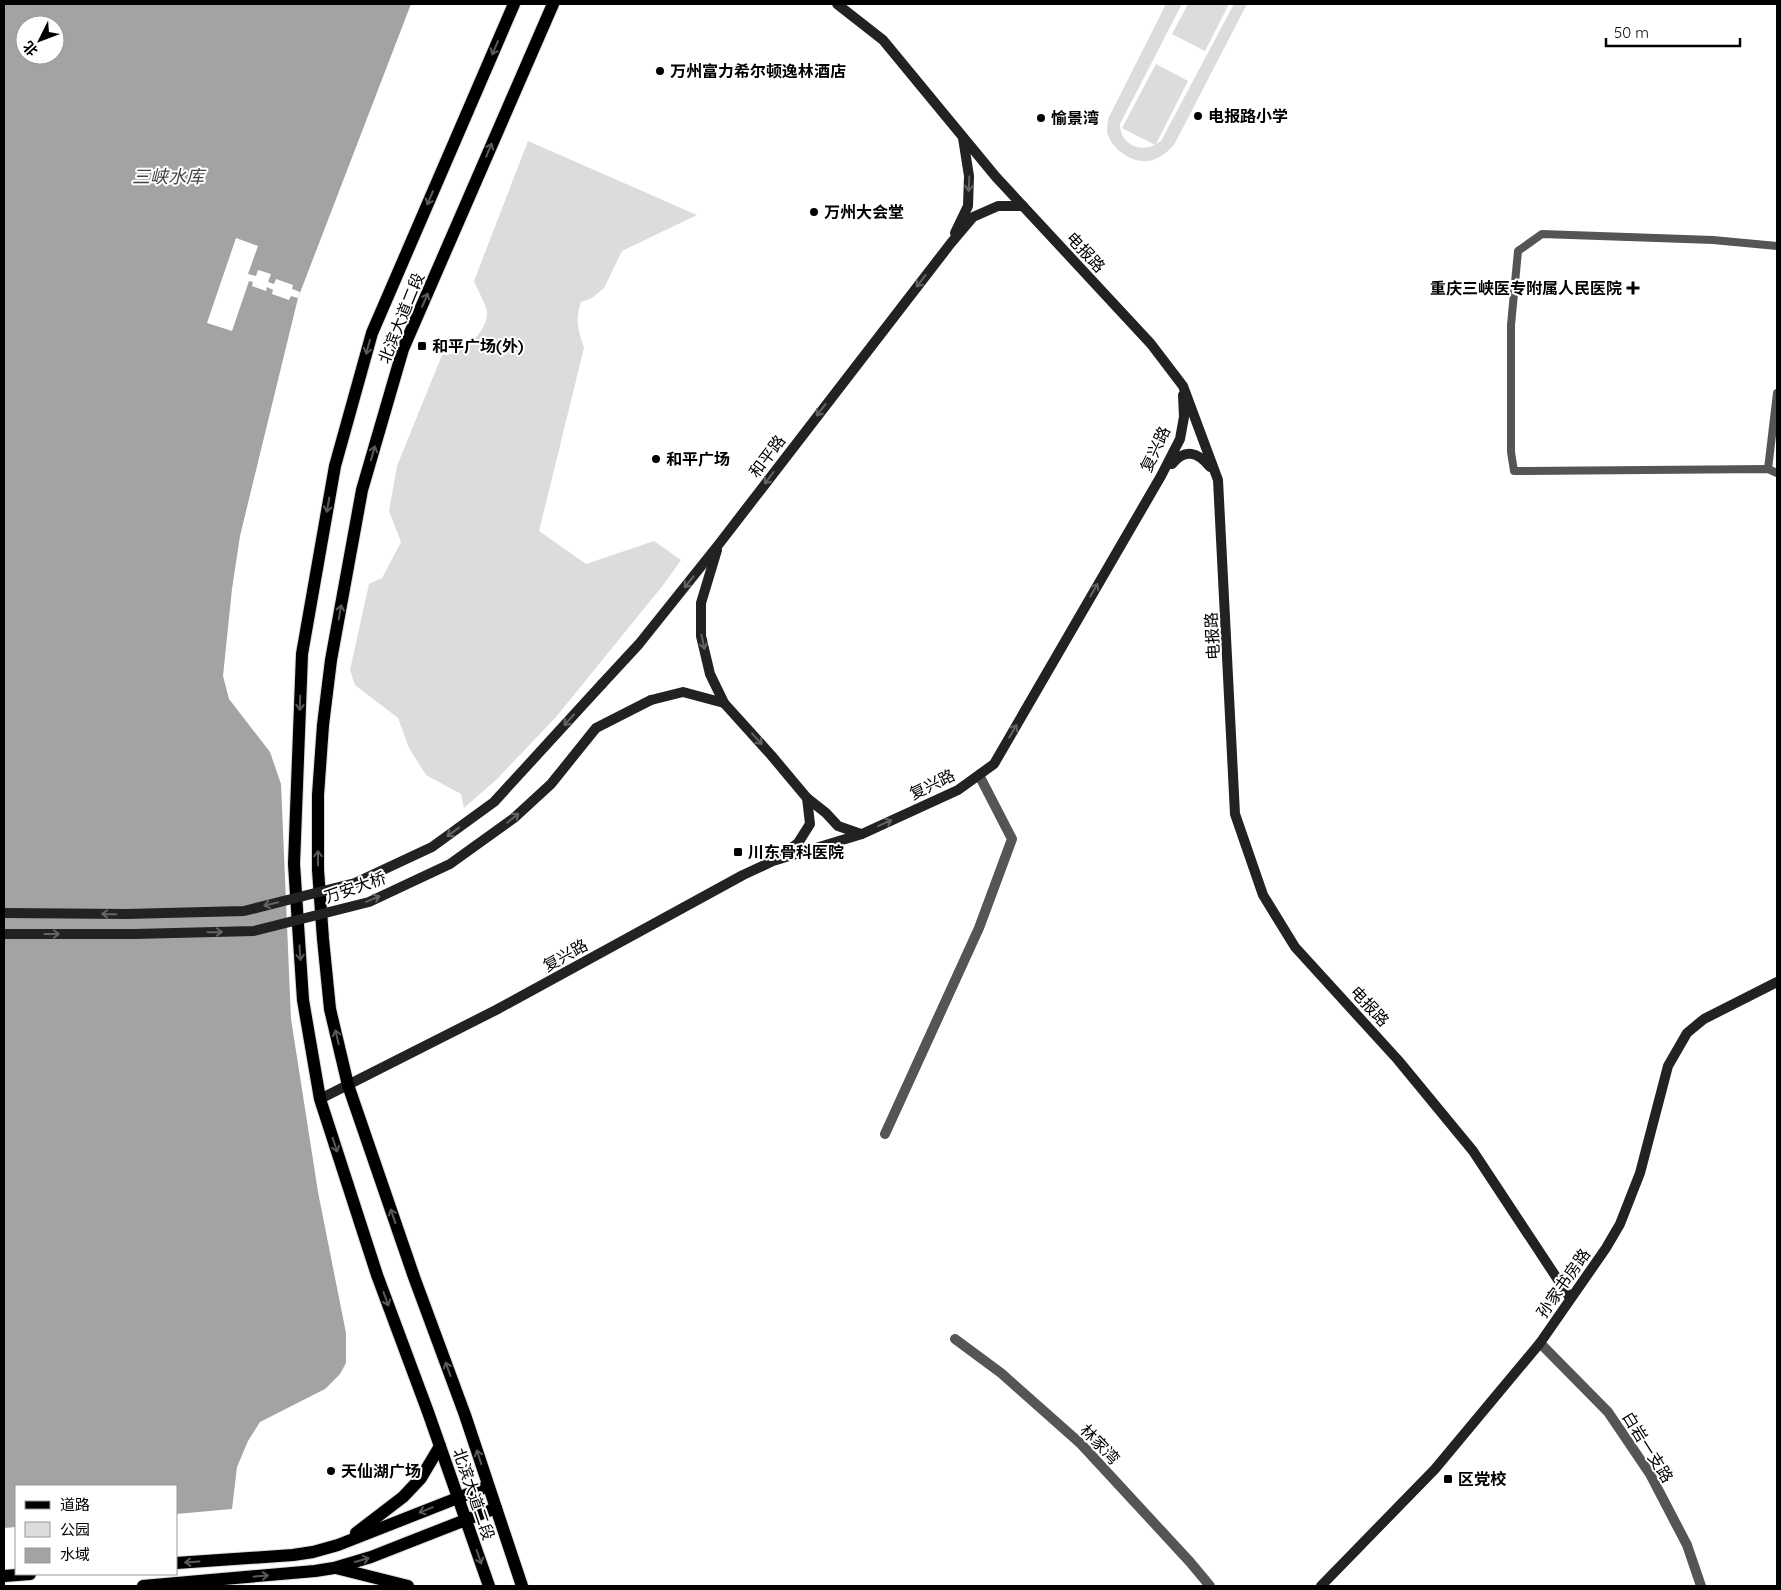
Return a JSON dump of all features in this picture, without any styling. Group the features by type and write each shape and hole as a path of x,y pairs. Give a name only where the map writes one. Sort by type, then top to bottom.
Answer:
{"main road":[{"name":"北滨大道二段","path":"489,1586 428,1412 377,1275 320,1099 303,1000 294,864 302,654 335,466 372,333 514,4"},
{"name":"北滨大道二段","path":"522,1586 348,1085 330,1009 318,870 318,795 323,725 331,660 362,490 403,349 553,4"},
{"name":"电报路","path":"837,4 883,40 1023,206 1151,344 1183,386 1218,480 1235,814 1263,895 1295,947 1398,1060 1473,1151 1570,1298"},
{"name":"和平路","path":"950,243 968,206 970,176 963,136"},
{"name":"和平路","path":"602,684 639,644 719,544 950,243 973,217 998,206 1023,206"},
{"name":"复兴路","path":"320,1099 496,1010 743,874 773,862 862,834 958,790 994,764 1161,476 1180,439 1184,417 1183,386"},
{"path":"1161,476 1179,455 1191,453 1203,458 1215,474"},
{"path":"719,544 701,603 701,636 710,674 724,703 807,798 826,813 838,826 862,834"},
{"name":"万安大桥","path":"4,913 127,914 244,911 355,883 432,847 494,802 602,684"},
{"name":"万安大桥","path":"4,934 134,934 254,931 369,902 450,864 514,818 551,784 596,728 650,700 683,692 724,703"},
{"path":"773,862 798,843 810,824 807,798"},
{"name":"孙家书房路","path":"1321,1586 1435,1469 1540,1343 1606,1248 1630,1202 1640,1173 1668,1066 1687,1034 1704,1019 1777,982"},
{"path":"338,1545 403,1497 421,1478 440,1446"},
{"path":"178,1563 313,1552 338,1545 488,1486"},
{"path":"143,1586 334,1568 371,1557 496,1508"},
{"path":"334,1568 408,1586"},
{"path":"4,1576 17,1575"}],"street":[{"path":"885,1134 979,928 1012,839 979,775"},
{"name":"林家湾","path":"955,1339 1001,1373 1081,1444 1210,1586"},
{"name":"白岩一支路","path":"1540,1343 1608,1412 1645,1467 1687,1544 1701,1586"}],"lane":[{"path":"1777,246 1713,240 1542,234 1518,251 1511,325 1511,452 1514,470 1768,469 1777,473"},
{"path":"1768,469 1777,393"}],"green space":[{"path":"1166,4 1182,4 1120,124 1123,136 1131,145 1136,147 1142,148 1155,145 1122,128 1156,64 1188,81 1156,144 1161,141 1234,4 1247,4 1174,145 1156,159 1148,161 1135,160 1122,153 1112,143 1107,131 1108,119"},
{"path":"1188,4 1229,4 1205,51 1172,34"},
{"path":"528,141 697,215 622,251 604,288 592,298 581,302 578,325 584,348 539,531 586,564 654,541 681,560 664,584 556,717 496,780 464,808 461,794 426,775 409,748 398,718 355,685 350,670 369,584 382,578 401,542 389,511 397,466 442,355 449,355 464,348 478,336 486,321 487,310 474,281"}],"water":[{"name":"三峡水库","path":"4,4 411,4 298,298 240,536 232,589 223,676 229,699 270,752 281,784 291,1019 318,1192 346,1333 346,1363 340,1374 325,1389 260,1422 248,1441 237,1467 232,1509 178,1514 178,1485 15,1485 15,1527 4,1528"}],"pier":[{"path":"236,238 258,246 248,274 256,276 258,270 271,274 268,282 274,284 276,279 293,285 292,289 300,292 298,298 291,296 289,300 272,294 273,290 267,287 266,291 252,286 253,282 249,281 232,331 207,323"}],"place":[{"name":"万州富力希尔顿逸林酒店","path":"660,71"},
{"name":"电报路小学","path":"1198,116"},
{"name":"愉景湾","path":"1041,118"},
{"name":"万州大会堂","path":"814,212"},
{"name":"重庆三峡医专附属人民医院","path":"1633,288"},
{"name":"和平广场(外)","path":"422,346"},
{"name":"和平广场","path":"656,459"},
{"name":"川东骨科医院","path":"738,852"},
{"name":"天仙湖广场","path":"331,1471"},
{"name":"区党校","path":"1448,1479"}]}
